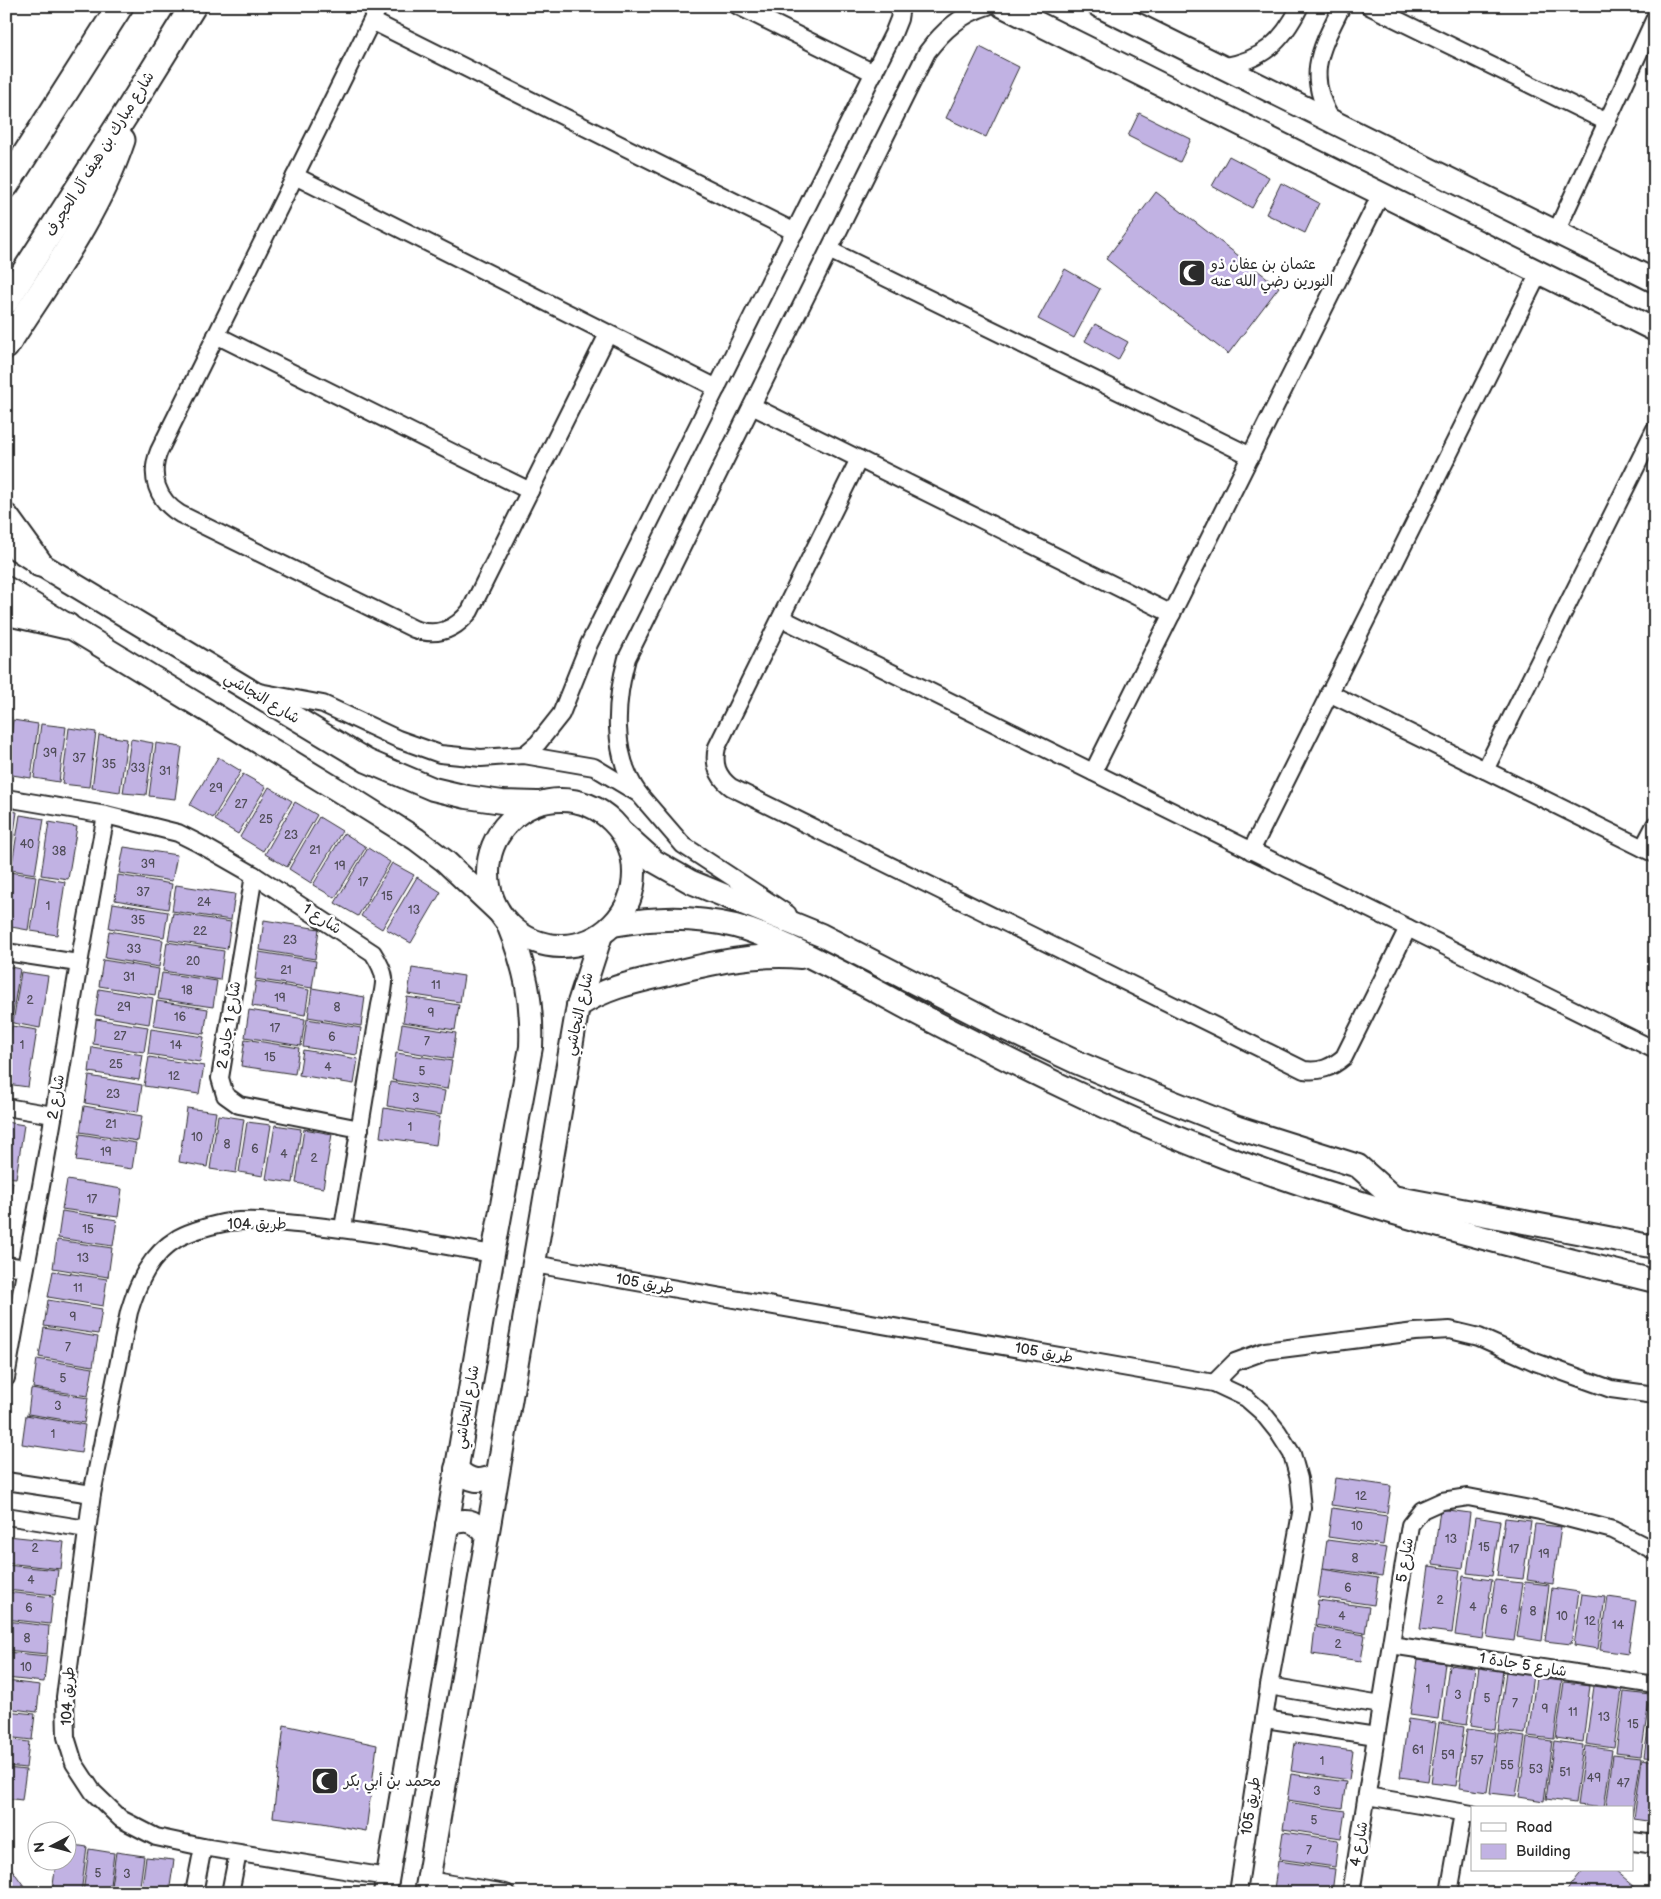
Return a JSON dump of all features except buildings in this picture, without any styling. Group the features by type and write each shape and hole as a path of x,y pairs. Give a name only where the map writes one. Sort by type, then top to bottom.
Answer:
{"main road":[{"path":"6,185 120,6"},
{"name":"شارع مبارك بن هيف آل الحجرف","path":"6,301 131,106 192,6"},
{"path":"1004,6 1655,330"},
{"path":"1099,6 1655,281"},
{"path":"6,346 97,201 117,155 131,106"},
{"path":"6,517 40,564"},
{"name":"شارع النجاشي","path":"6,542 367,761 433,789 467,797 502,802 537,803"},
{"name":"شارع النجاشي","path":"6,588 408,834 445,861 503,917 518,947 527,980 532,1022 531,1047 493,1254 386,1885"},
{"path":"6,612 67,626"},
{"path":"1655,1247 1393,1197 1358,1166 1238,1128 1076,1062 997,1025 821,935 672,873 643,853 606,815 585,803 570,800 553,800 537,803 522,810 499,833 492,848 488,863 488,880 492,896 503,917 521,935 536,942 553,946 570,946 586,942 607,930 644,919 676,917 707,920 746,929 814,958 1003,1057 1117,1112 1224,1156 1297,1182 1389,1210 1551,1256 1655,1280"},
{"path":"607,930 624,912 634,881 634,864 630,848 623,833"},
{"name":"شارع النجاشي","path":"427,1886 578,1006 607,930"},
{"path":"578,1006 612,987 713,963 763,956 814,958"},
{"path":"456,1469 465,1477 474,1481 497,1476"},
{"path":"447,1525 461,1520 472,1521 487,1534"}],"street":[{"path":"379,6 155,460 154,482 158,492 171,509 180,514 414,630 432,633 450,629 458,625 470,611 608,334"},
{"path":"738,6 874,73"},
{"path":"524,755 544,736 561,714 589,644 893,34 899,19 900,6"},
{"path":"821,935 682,845 639,794 630,781 622,757 618,732 620,682 627,658 927,52 937,38 950,26 965,16 988,6"},
{"path":"1222,67 1250,60 1274,45 1292,23 1300,6"},
{"path":"1332,121 1320,96 1318,67 1325,39 1342,6"},
{"path":"1370,6 1607,122"},
{"path":"1556,232 1655,18"},
{"path":"372,22 795,232"},
{"path":"295,176 717,388"},
{"path":"1093,772 1381,194"},
{"path":"829,250 1251,456"},
{"path":"1251,851 1539,273"},
{"path":"216,335 530,491"},
{"path":"752,406 1172,614"},
{"path":"1485,770 1655,429"},
{"path":"859,458 716,747 715,765 724,781 1304,1070 1315,1071 1325,1069 1335,1065 1344,1058 1408,928"},
{"path":"781,618 1655,1050"},
{"path":"247,689 324,704 398,739 440,754 481,758 524,755 594,767 639,794"},
{"path":"1329,693 1649,851 1655,825"},
{"name":"شارع 1","path":"6,798 106,815 178,834 198,842 374,953 381,965 386,982 380,1005 343,1228"},
{"name":"شارع 2","path":"6,1378 78,963 106,815"},
{"name":"شارع 1 جادة 2","path":"254,876 220,1078 224,1095 239,1105 360,1129"},
{"path":"6,952 78,963"},
{"path":"6,1107 53,1115"},
{"name":"طريق 104","path":"386,1885 238,1853 156,1838 120,1819 93,1792 74,1763 66,1737 65,1697 92,1494 129,1312 138,1284 155,1258 179,1238 208,1227 229,1222 267,1221 343,1228 493,1254"},
{"name":"طريق 105","path":"534,1264 1214,1383 1246,1398 1262,1412 1292,1454 1299,1479 1302,1508 1269,1686 1238,1893"},
{"path":"6,1265 24,1268"},
{"path":"1214,1383 1235,1362 1265,1351 1415,1332 1450,1330 1479,1338 1535,1362 1611,1389 1655,1395"},
{"path":"6,1481 92,1494"},
{"name":"شارع 5","path":"1367,1796 1410,1525 1422,1510 1442,1501 1468,1497 1540,1511 1613,1530 1655,1551"},
{"path":"6,1516 87,1529"},
{"name":"شارع 5 جادة 1","path":"1391,1645 1655,1685"},
{"path":"1269,1686 1381,1704"},
{"path":"1264,1718 1376,1736"},
{"path":"1367,1796 1468,1813 1449,1893"},
{"name":"شارع 4","path":"1351,1893 1367,1796"},
{"path":"1634,1840 1655,1844"},
{"path":"194,1893 203,1848"},
{"path":"230,1893 238,1853"},
{"path":"427,1886 506,1893"}],"place":[{"name":"عثمان بن عفان ذو النورين رضي الله عنه","path":"1192,273"},
{"name":"محمد بن أبي بكر","path":"325,1781"}]}
